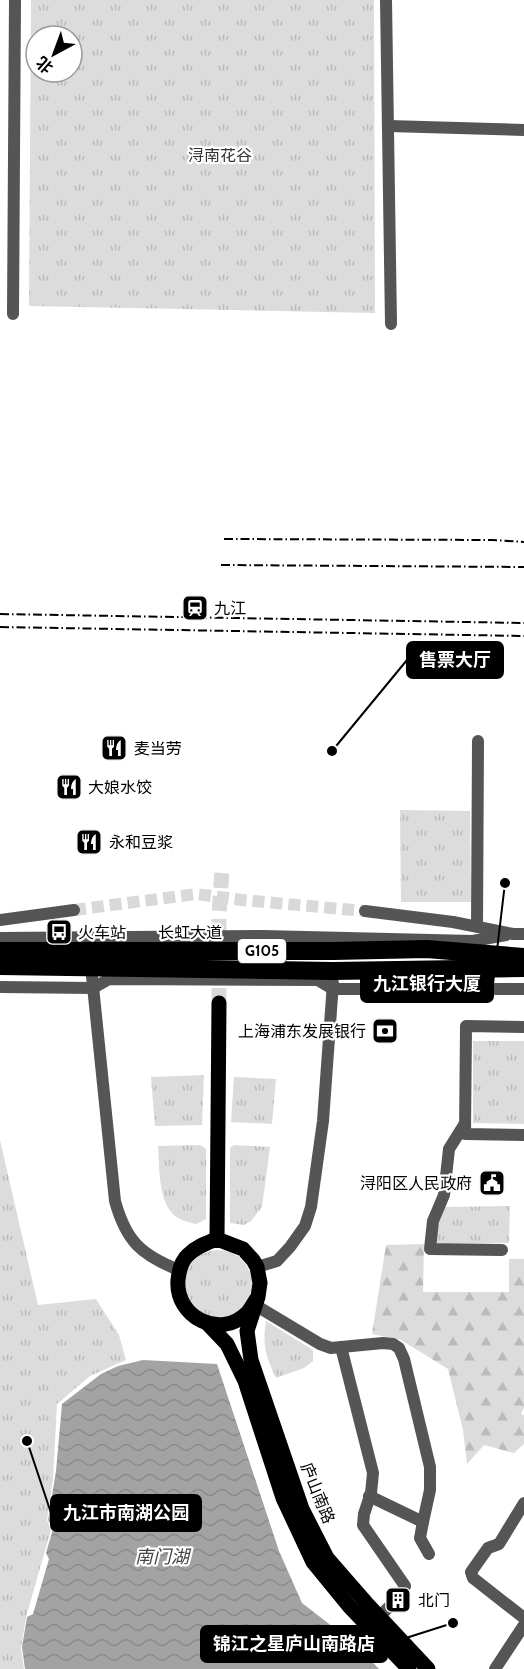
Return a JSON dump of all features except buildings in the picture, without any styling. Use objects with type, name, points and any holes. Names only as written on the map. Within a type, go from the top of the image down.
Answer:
[{"type":"highway","name":"长虹大道","points":[[0,951],[427,949],[524,957]]},
{"type":"highway","name":"G105","points":[[0,966],[91,967],[333,980],[524,969]]},
{"type":"main road","points":[[217,1239],[219,1003]]},
{"type":"main road","points":[[217,1239],[243,1249],[257,1267],[260,1283],[256,1301],[247,1314],[233,1322],[207,1323],[198,1319],[183,1306],[177,1290],[178,1270],[186,1256],[200,1245],[217,1239]]},
{"type":"main road","name":"庐山南路","points":[[256,1301],[247,1331],[251,1360],[302,1509],[327,1558],[428,1669]]},
{"type":"main road","name":"庐山南路","points":[[207,1323],[227,1344],[245,1381],[284,1498],[313,1562],[349,1606],[409,1669]]},
{"type":"street","points":[[13,314],[15,0]]},
{"type":"street","points":[[386,0],[391,324]]},
{"type":"street","points":[[389,126],[524,130]]},
{"type":"street","points":[[477,926],[478,741]]},
{"type":"street","points":[[0,920],[74,910]]},
{"type":"street","points":[[365,911],[453,922],[519,934]]},
{"type":"street","points":[[427,949],[519,934]]},
{"type":"street","points":[[0,938],[263,936],[473,941]]},
{"type":"street","points":[[91,967],[118,1211],[128,1233],[146,1254],[178,1270]]},
{"type":"street","points":[[0,987],[93,988],[109,979],[121,979],[333,980],[524,989]]},
{"type":"street","points":[[257,1267],[277,1261],[290,1247],[305,1226],[311,1207],[323,1121],[333,980]]},
{"type":"street","points":[[524,1027],[466,1026],[465,1124],[465,1134],[524,1135]]},
{"type":"street","points":[[465,1124],[449,1149],[444,1195],[433,1221],[430,1249],[502,1250]]},
{"type":"street","points":[[256,1301],[320,1344],[331,1348],[383,1342],[399,1348],[404,1359],[430,1467],[430,1490],[420,1538],[429,1554]]},
{"type":"street","points":[[341,1347],[373,1473],[363,1525],[405,1586],[397,1600],[379,1617]]},
{"type":"street","points":[[369,1496],[423,1522]]},
{"type":"street","points":[[524,1503],[499,1544],[488,1548],[471,1572],[472,1578],[524,1618]]},
{"type":"street","points":[[495,1669],[524,1626]]},
{"type":"green space","name":"浔南花谷","points":[[31,0],[374,0],[375,313],[29,306],[30,84],[84,84],[84,24],[31,24]]},
{"type":"green space","points":[[400,810],[470,811],[471,902],[401,902]]},
{"type":"green space","points":[[473,1041],[524,1041],[524,1124],[473,1123]]},
{"type":"green space","points":[[204,1075],[202,1125],[155,1126],[151,1077]]},
{"type":"green space","points":[[234,1077],[276,1079],[272,1124],[231,1122]]},
{"type":"green space","points":[[0,1140],[38,1305],[96,1299],[119,1335],[126,1360],[90,1376],[57,1404],[53,1479],[47,1520],[51,1530],[26,1617],[21,1648],[24,1669],[0,1669]]},
{"type":"green space","points":[[200,1145],[206,1149],[206,1219],[196,1224],[182,1220],[168,1207],[161,1188],[158,1146]]},
{"type":"green space","points":[[234,1145],[270,1147],[262,1207],[251,1221],[244,1225],[230,1223],[230,1148]]},
{"type":"green space","points":[[510,1206],[509,1243],[434,1243],[443,1207]]},
{"type":"green space","points":[[424,1244],[423,1292],[509,1292],[509,1259],[524,1259],[524,1407],[521,1414],[524,1415],[524,1444],[514,1453],[484,1445],[467,1464],[463,1430],[448,1369],[401,1340],[372,1334],[386,1245]]},
{"type":"green space","points":[[218,1250],[231,1253],[242,1260],[249,1271],[252,1284],[249,1297],[242,1308],[231,1315],[218,1318],[205,1315],[194,1308],[187,1297],[184,1284],[187,1271],[194,1260],[205,1253]]},
{"type":"green space","points":[[266,1321],[313,1350],[313,1361],[304,1368],[276,1378],[266,1351],[264,1337]]},
{"type":"water","name":"南门湖","points":[[143,1360],[217,1364],[279,1551],[302,1603],[355,1644],[379,1669],[25,1669],[22,1647],[27,1617],[33,1614],[49,1559],[46,1553],[53,1529],[48,1520],[56,1471],[62,1404],[101,1374],[118,1366]]},
{"type":"tunnel","points":[[219,1003],[219,916],[222,869]]},
{"type":"tunnel","points":[[74,910],[196,894],[365,911]]},
{"type":"railway","points":[[224,539],[524,542]]},
{"type":"railway","points":[[221,565],[524,567]]},
{"type":"railway","points":[[0,614],[524,623]]},
{"type":"railway","points":[[0,627],[524,636]]},
{"type":"place","name":"九江","points":[[195,608]]},
{"type":"place","name":"麦当劳","points":[[114,748]]},
{"type":"place","name":"售票大厅","points":[[332,751]]},
{"type":"place","name":"大娘水饺","points":[[69,787]]},
{"type":"place","name":"永和豆浆","points":[[89,842]]},
{"type":"place","name":"九江银行大厦","points":[[505,883]]},
{"type":"place","name":"火车站","points":[[59,932]]},
{"type":"place","name":"上海浦东发展银行","points":[[385,1031]]},
{"type":"place","name":"浔阳区人民政府","points":[[492,1183]]},
{"type":"place","name":"九江市南湖公园","points":[[27,1441]]},
{"type":"place","name":"北门","points":[[398,1600]]},
{"type":"place","name":"锦江之星庐山南路店","points":[[453,1623]]}]
